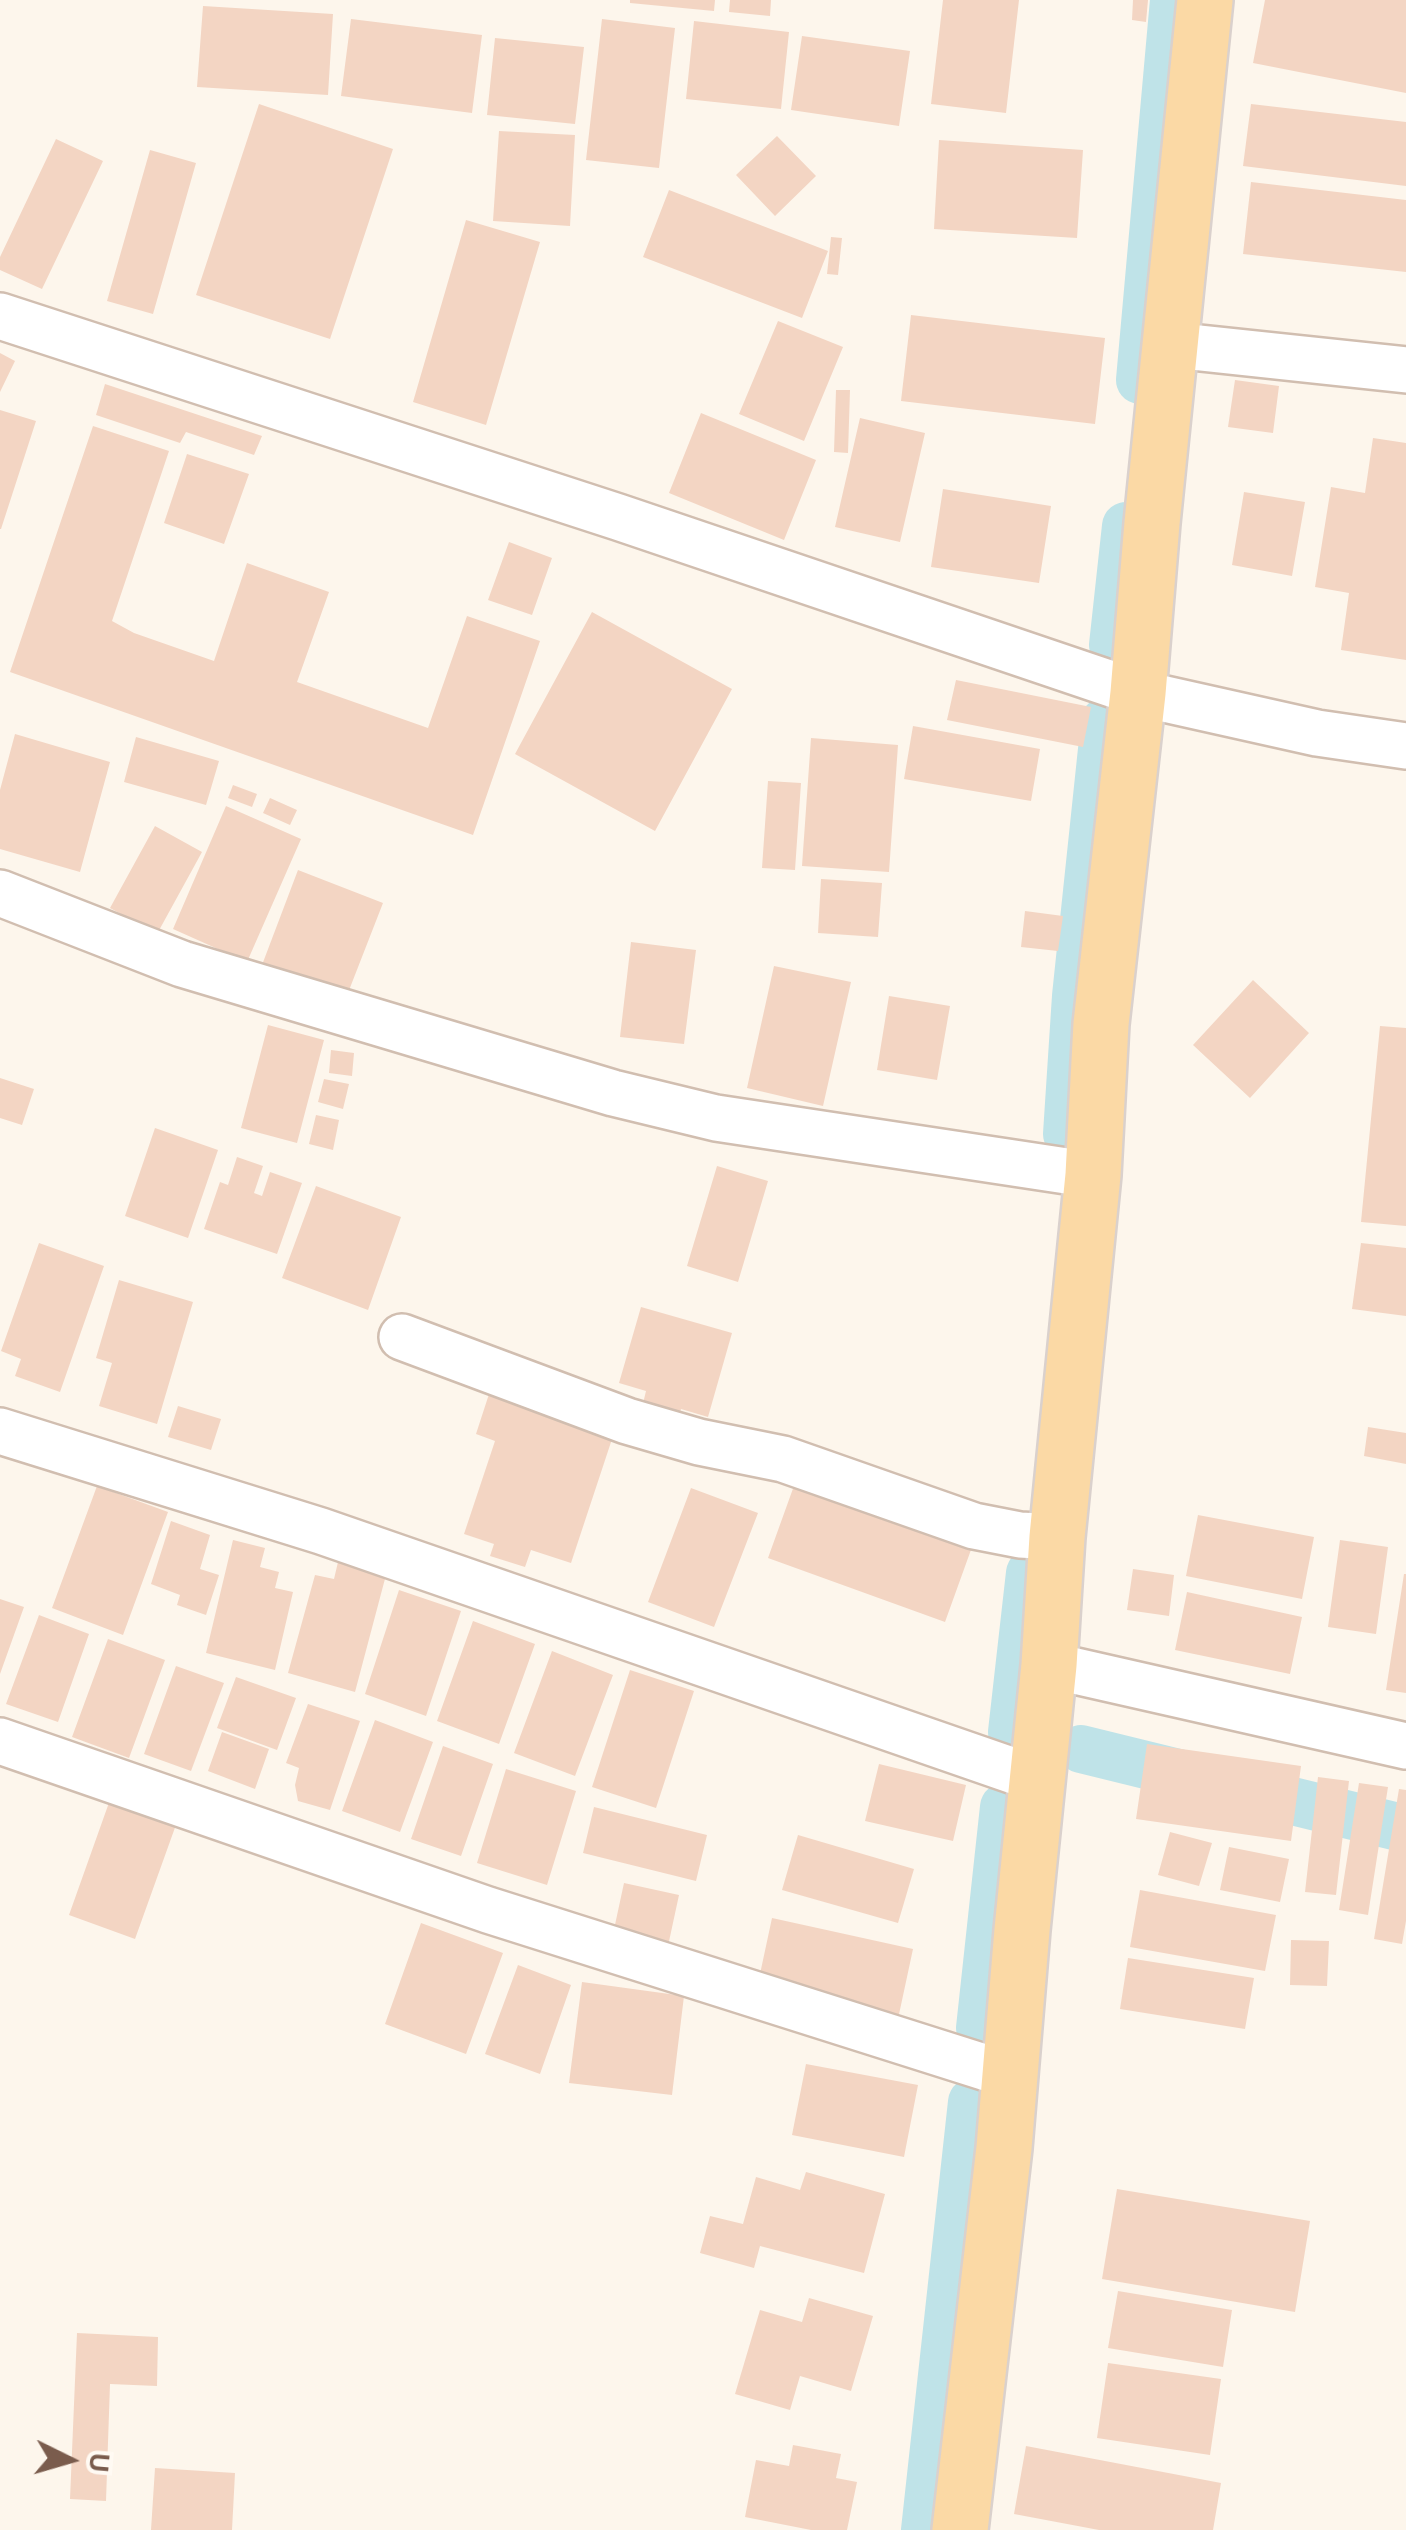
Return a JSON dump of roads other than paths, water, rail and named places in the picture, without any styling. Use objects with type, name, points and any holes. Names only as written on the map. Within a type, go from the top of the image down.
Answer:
[{"type":"main road","points":[[960,2530],[1004,2148],[1049,1664],[1057,1537],[1076,1375],[1093,1175],[1100,1024],[1138,693],[1205,0]]},
{"type":"street","points":[[0,316],[618,517],[1138,693],[1317,733],[1406,746]]},
{"type":"street","points":[[1172,345],[1406,370]]},
{"type":"street","points":[[0,892],[182,964],[613,1093],[716,1118],[1093,1175]]},
{"type":"street","points":[[402,1337],[627,1421],[699,1442],[784,1459],[974,1526],[1020,1536],[1057,1537]]},
{"type":"street","points":[[0,1431],[321,1531],[1037,1780]]},
{"type":"street","points":[[1049,1664],[1406,1746]]},
{"type":"street","points":[[0,1741],[488,1910],[1009,2075]]},
{"type":"waterway","points":[[1140,380],[1174,0]]},
{"type":"waterway","points":[[1113,645],[1126,526]]},
{"type":"waterway","points":[[1067,1134],[1076,996],[1105,721]]},
{"type":"waterway","points":[[1016,1733],[1012,1732],[1030,1573]]},
{"type":"waterway","points":[[1081,1749],[1406,1829]]},
{"type":"waterway","points":[[980,2028],[1004,1807]]},
{"type":"waterway","points":[[925,2530],[972,2102]]}]
